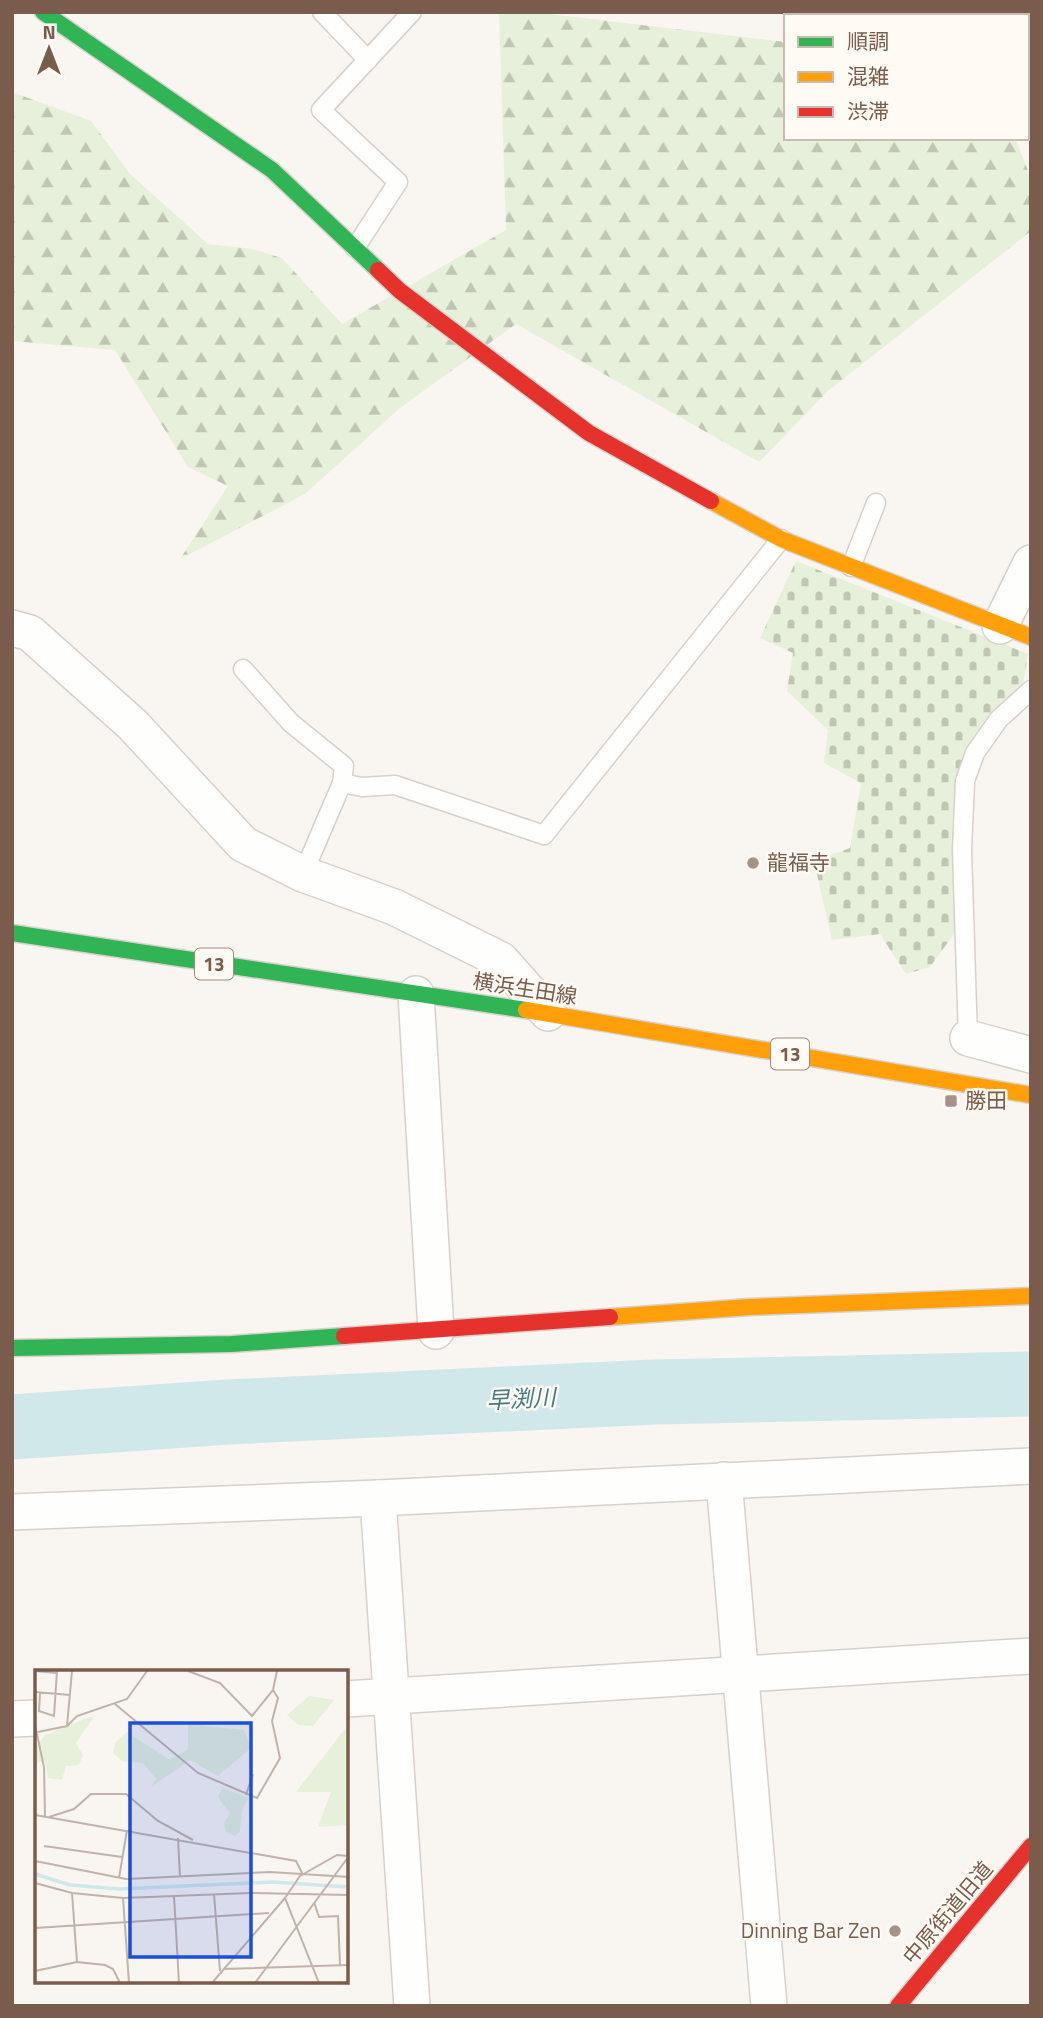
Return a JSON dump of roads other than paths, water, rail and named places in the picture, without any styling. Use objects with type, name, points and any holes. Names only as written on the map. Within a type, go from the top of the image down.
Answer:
[{"type":"street","points":[[43,12],[272,170],[400,291],[589,433],[781,539],[1015,632],[1031,563]]},
{"type":"street","points":[[12,628],[30,633],[133,724],[243,844],[303,874],[394,907],[501,960],[548,1013]]},
{"type":"street","name":"横浜生田線","points":[[12,933],[548,1013],[1031,1096]]},
{"type":"street","points":[[416,994],[436,1331]]},
{"type":"street","points":[[968,1038],[1031,1055]]},
{"type":"street","points":[[12,1348],[232,1344],[750,1307],[1031,1296]]},
{"type":"street","points":[[12,1512],[378,1498],[1031,1466]]},
{"type":"street","points":[[724,1480],[743,1674],[769,2006]]},
{"type":"street","points":[[378,1498],[412,2006]]},
{"type":"street","points":[[348,1699],[1031,1656]]},
{"type":"street","points":[[12,1719],[35,1718]]},
{"type":"street","name":"中原街道旧道","points":[[898,2006],[1031,1846]]},
{"type":"lane","points":[[321,12],[368,61]]},
{"type":"lane","points":[[355,248],[398,181],[321,110],[412,12]]},
{"type":"lane","points":[[851,567],[876,503]]},
{"type":"lane","points":[[342,783],[362,787],[395,785],[544,835],[781,539]]},
{"type":"lane","points":[[243,669],[291,723],[344,766],[342,783],[303,874]]},
{"type":"lane","points":[[968,1038],[962,850],[965,781],[975,753],[999,719],[1031,690]]},
{"type":"waterway","name":"早渕川","points":[[12,1427],[228,1412],[655,1392],[1031,1384]]},
{"type":"place","name":"龍福寺","points":[[753,863]]},
{"type":"place","name":"勝田","points":[[951,1101]]},
{"type":"place","name":"Dinning Bar Zen","points":[[895,1931]]}]
